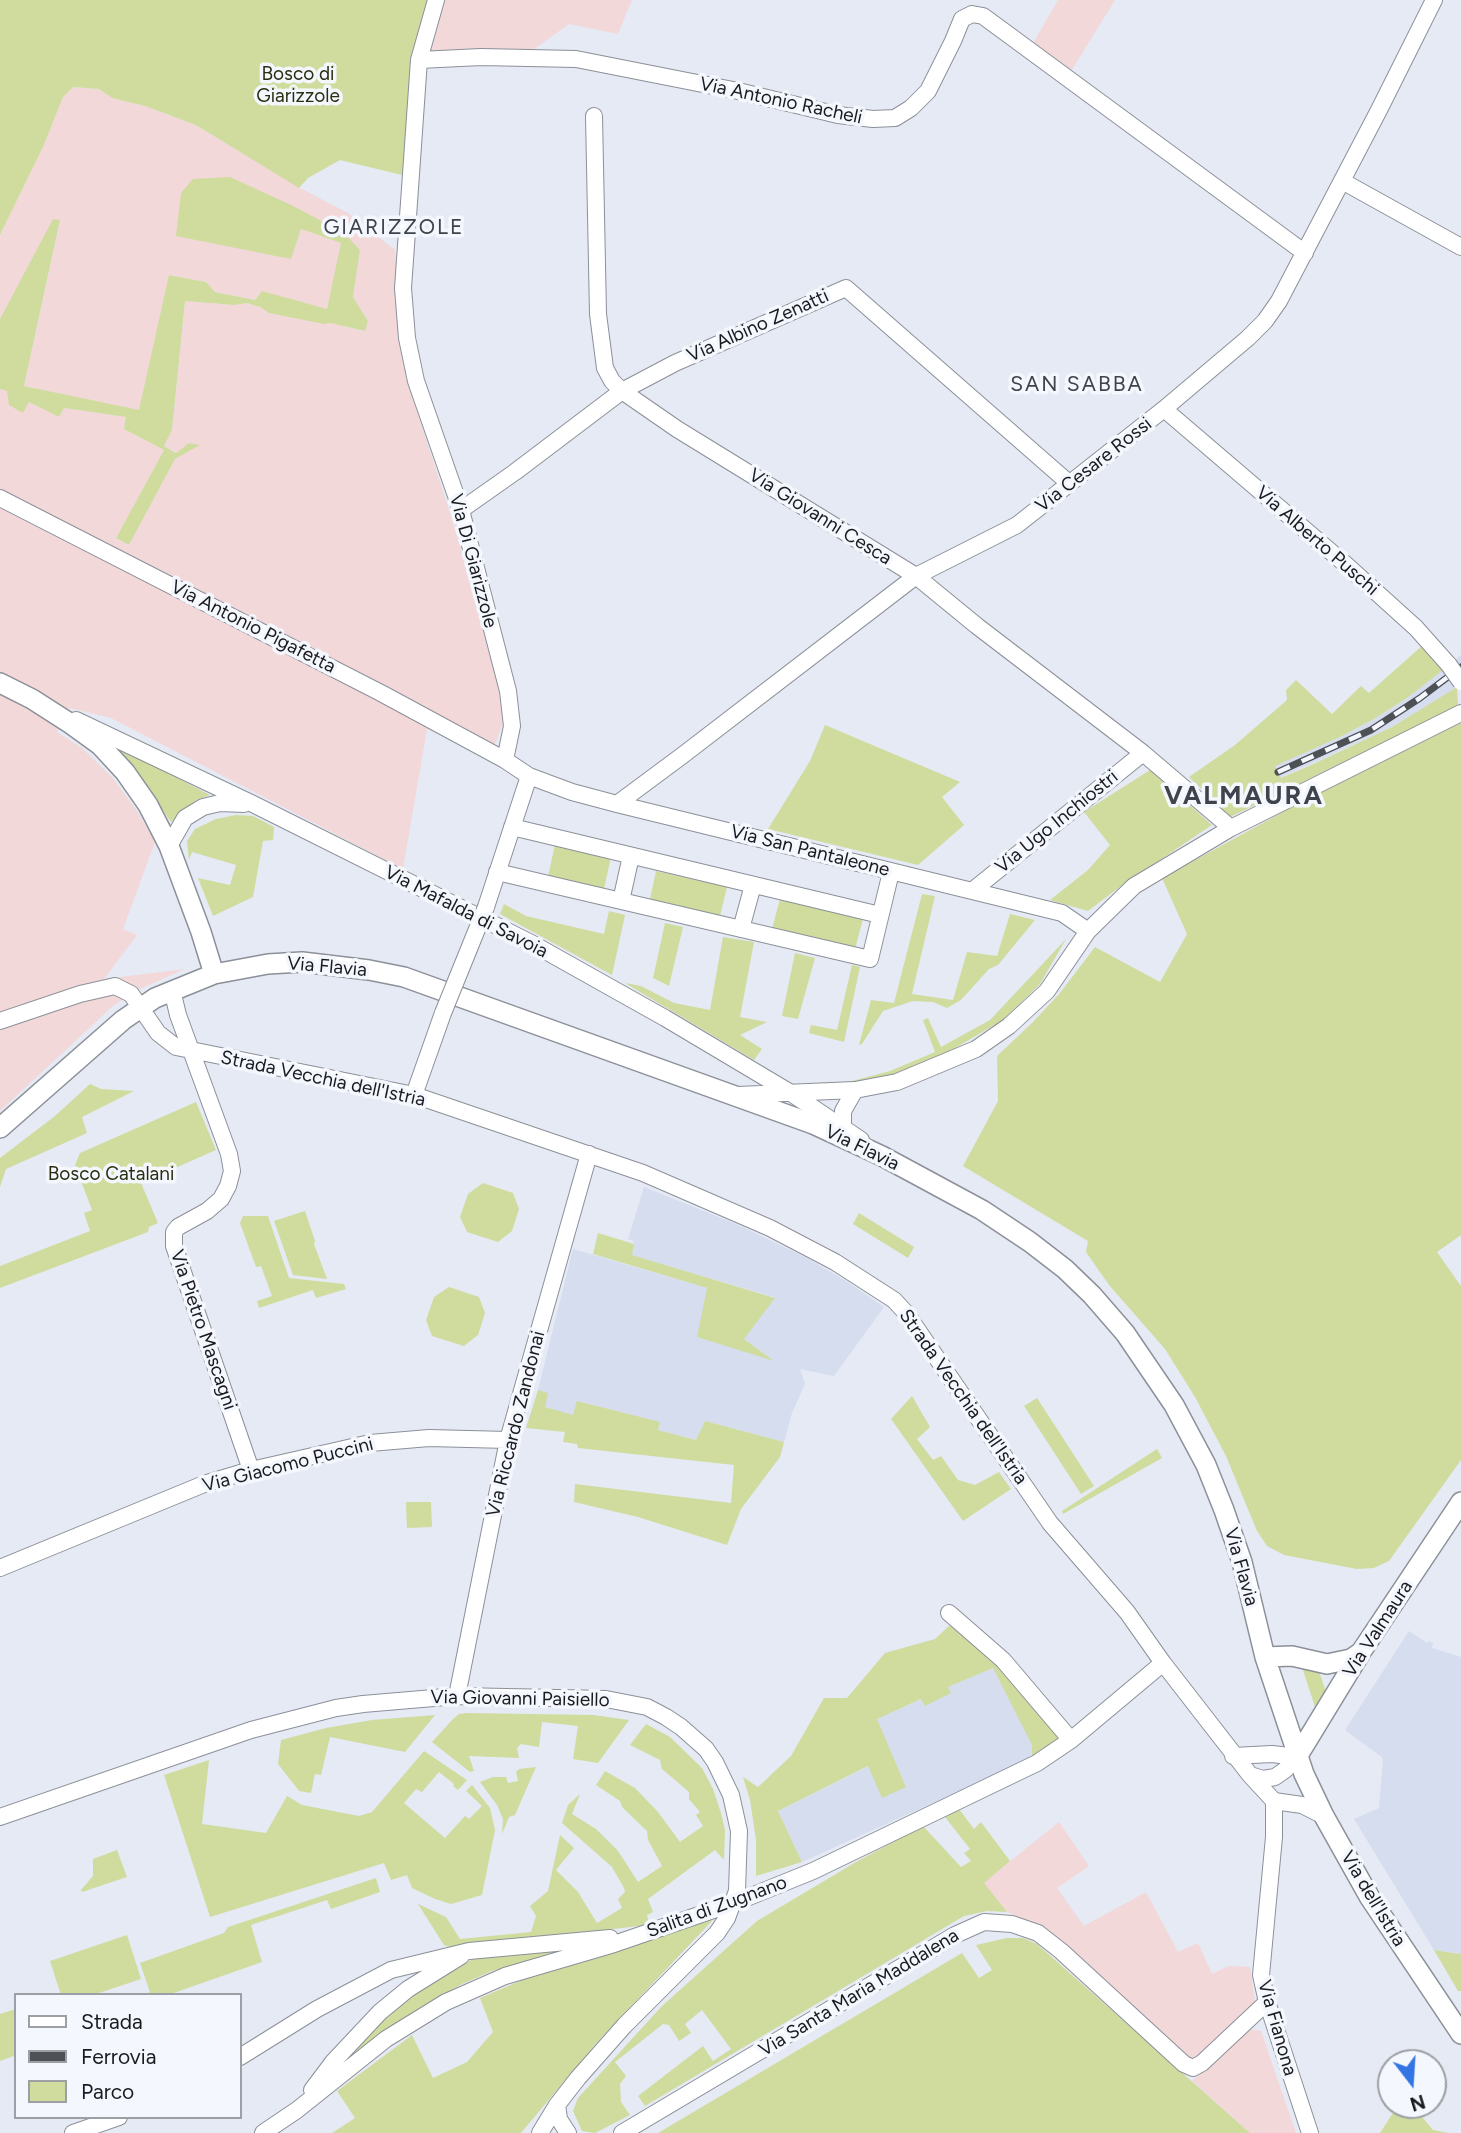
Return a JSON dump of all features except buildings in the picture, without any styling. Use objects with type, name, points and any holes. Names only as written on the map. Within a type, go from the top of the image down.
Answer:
[{"type":"main road","points":[[0,683],[32,699],[100,745],[125,772],[148,805],[169,846],[214,974]]},
{"type":"main road","name":"Via Flavia","points":[[141,1007],[172,990],[214,974],[268,964],[302,962],[369,970],[404,978],[813,1124],[882,1156],[982,1210],[1065,1269],[1092,1295],[1125,1333],[1174,1405],[1206,1465],[1242,1562],[1265,1657],[1297,1757]]},
{"type":"main road","points":[[0,1128],[105,1035],[141,1007]]},
{"type":"main road","name":"Via Valmaura","points":[[1297,1757],[1361,1652],[1461,1502]]},
{"type":"main road","points":[[1265,1657],[1292,1657],[1327,1664],[1351,1659],[1361,1652]]},
{"type":"main road","name":"Via dell'Istria","points":[[1297,1757],[1324,1816],[1384,1921],[1461,2034]]},
{"type":"street","name":"Via Di Giarizzole","points":[[436,0],[419,60],[404,288],[407,338],[416,381],[461,510],[508,691],[512,726],[505,760]]},
{"type":"street","name":"Via Cesare Rossi","points":[[617,804],[916,576],[1017,525],[1164,409],[1248,338],[1265,321],[1279,301],[1434,0]]},
{"type":"street","name":"Via Antonio Racheli","points":[[419,60],[481,57],[576,59],[738,91],[838,116],[873,120],[895,118],[911,108],[928,91],[962,19],[972,14],[983,16],[1305,253]]},
{"type":"street","name":"Via Giovanni Cesca","points":[[594,116],[595,239],[600,343],[605,368],[622,391],[677,429],[916,576],[1143,753],[1231,828]]},
{"type":"street","points":[[1342,181],[1461,247]]},
{"type":"street","name":"Via Albino Zenatti","points":[[461,510],[622,391],[676,363],[846,288],[1070,484]]},
{"type":"street","name":"Via Alberto Puschi","points":[[1164,409],[1416,628],[1461,682]]},
{"type":"street","name":"Via Antonio Pigafetta","points":[[0,498],[381,693],[505,760]]},
{"type":"street","name":"Via Mafalda di Savoia","points":[[32,699],[253,804],[533,944],[791,1093],[882,1156]]},
{"type":"street","points":[[730,1096],[855,1090],[897,1082],[976,1049],[1009,1026],[1047,991],[1088,931],[1134,886],[1231,828],[1461,713]]},
{"type":"street","name":"Via Ugo Inchiostri","points":[[972,891],[1143,753]]},
{"type":"street","points":[[414,1095],[443,1013],[486,907],[529,776],[505,760]]},
{"type":"street","name":"Via San Pantaleone","points":[[529,776],[572,792],[617,804],[1062,913],[1088,931]]},
{"type":"street","points":[[169,846],[185,818],[203,807],[220,803],[253,804]]},
{"type":"street","points":[[512,827],[880,915]]},
{"type":"street","points":[[621,901],[631,856]]},
{"type":"street","points":[[497,872],[870,959],[891,872]]},
{"type":"street","points":[[741,929],[753,885]]},
{"type":"street","name":"Strada Vecchia dell'Istria","points":[[0,1021],[114,986],[131,994],[166,1041],[192,1052],[414,1095],[589,1154],[704,1197],[826,1257],[894,1300],[911,1320],[1051,1523],[1127,1612],[1233,1756],[1274,1801]]},
{"type":"street","name":"Via Pietro Mascagni","points":[[172,990],[178,1015],[229,1154],[232,1171],[228,1186],[220,1199],[207,1211],[174,1232],[174,1246],[251,1470]]},
{"type":"street","points":[[842,1126],[843,1111],[855,1090]]},
{"type":"street","name":"Via Riccardo Zandonai","points":[[457,1696],[508,1440],[589,1154]]},
{"type":"street","name":"Via Giacomo Puccini","points":[[0,1567],[204,1485],[251,1470],[370,1443],[429,1438],[508,1440]]},
{"type":"street","points":[[949,1613],[1003,1660],[1071,1740]]},
{"type":"street","name":"Salita di Zugnano","points":[[263,2133],[297,2110],[386,2039],[446,2002],[505,1976],[734,1903],[813,1871],[920,1818],[1018,1774],[1071,1740],[1163,1663]]},
{"type":"street","name":"Via Giovanni Paisiello","points":[[0,1817],[201,1746],[336,1708],[391,1700],[457,1696],[606,1699],[647,1707],[694,1737],[715,1762],[731,1794],[739,1830],[739,1873],[734,1903],[717,1933],[624,2026],[557,2105],[540,2133]]},
{"type":"street","points":[[1233,1756],[1272,1754],[1297,1757]]},
{"type":"street","points":[[1250,1775],[1263,1779],[1275,1777],[1297,1757]]},
{"type":"street","points":[[1274,1801],[1302,1805],[1324,1816]]},
{"type":"street","name":"Via Fianona","points":[[1274,1801],[1274,1837],[1261,1965],[1267,2002],[1310,2133]]},
{"type":"street","name":"Via Santa Maria Maddalena","points":[[629,2133],[955,1934],[984,1922],[1012,1924],[1038,1933],[1184,2064],[1193,2068],[1202,2063],[1267,2002]]},
{"type":"street","points":[[242,2056],[317,2009],[391,1970],[469,1951],[633,1937]]},
{"type":"street","points":[[297,2110],[334,2062],[380,2012],[408,1989],[469,1951]]},
{"type":"street","points":[[557,2105],[559,2119],[568,2133]]},
{"type":"street","points":[[73,2133],[113,2119]]},
{"type":"street","name":"Via Santa Maria Maddalena","points":[[622,2133],[643,2123]]},
{"type":"shaded area","points":[[431,0],[632,0],[618,34],[569,24],[530,52],[414,51]]},
{"type":"shaded area","points":[[1058,0],[1115,0],[1070,73],[1032,45]]},
{"type":"shaded area","points":[[73,87],[99,89],[112,98],[145,106],[196,125],[300,188],[348,213],[395,250],[402,344],[412,396],[464,556],[496,677],[504,720],[490,758],[427,729],[403,869],[111,718],[69,708],[57,732],[82,748],[112,777],[155,842],[123,929],[137,935],[104,979],[185,969],[140,989],[114,1005],[0,1111],[0,389],[7,391],[23,413],[29,402],[59,417],[64,408],[127,417],[124,429],[164,450],[116,538],[129,545],[175,459],[199,445],[189,443],[177,453],[164,446],[172,430],[185,301],[234,305],[247,303],[269,313],[364,331],[368,321],[353,297],[360,250],[291,205],[291,258],[301,229],[342,243],[327,309],[262,292],[255,300],[215,292],[206,282],[170,275],[139,411],[24,386],[60,221],[54,219],[0,319],[0,235],[43,147],[63,96]]},
{"type":"shaded area","points":[[1461,655],[1461,685],[1392,727],[1280,778],[1275,765],[1374,719],[1407,698]]},
{"type":"shaded area","points":[[644,1187],[736,1224],[805,1257],[884,1307],[834,1376],[800,1369],[805,1384],[792,1413],[784,1442],[705,1421],[697,1440],[658,1430],[660,1423],[578,1401],[573,1416],[545,1407],[538,1390],[573,1249],[707,1288],[698,1337],[772,1360],[744,1339],[774,1297],[631,1255],[634,1241],[628,1239]]},
{"type":"shaded area","points":[[1409,1631],[1427,1643],[1433,1643],[1432,1648],[1461,1657],[1461,1954],[1434,1950],[1354,1819],[1379,1808],[1383,1758],[1345,1730]]},
{"type":"shaded area","points":[[994,1667],[1032,1745],[1032,1758],[802,1862],[778,1811],[869,1766],[906,1787],[876,1719],[922,1699],[925,1705],[950,1693],[948,1687]]},
{"type":"shaded area","points":[[1059,1822],[1089,1866],[1057,1888],[1084,1926],[1146,1892],[1178,1952],[1198,1943],[1212,1974],[1229,1966],[1250,1967],[1255,2002],[1197,2058],[1190,2058],[1046,1929],[1007,1912],[983,1883]]},
{"type":"shaded area","points":[[1248,2029],[1261,2031],[1296,2133],[1250,2133],[1192,2081]]},
{"type":"green space","name":"Bosco di Giarizzole","points":[[0,0],[431,0],[406,176],[340,160],[308,178],[299,188],[196,125],[145,106],[112,98],[99,89],[73,87],[63,97],[43,147],[0,235]]},
{"type":"green space","points":[[230,177],[343,232],[360,250],[353,297],[368,321],[365,331],[269,313],[247,303],[234,305],[185,301],[172,430],[164,446],[176,453],[189,443],[200,445],[175,459],[129,545],[116,538],[164,450],[124,429],[126,417],[64,408],[59,417],[29,402],[23,413],[9,405],[7,391],[0,389],[0,319],[53,219],[60,220],[24,386],[139,410],[169,275],[206,282],[215,292],[255,300],[262,291],[327,309],[341,243],[301,229],[291,259],[176,236],[181,193],[193,179]]},
{"type":"green space","points":[[1423,645],[1443,670],[1374,719],[1275,766],[1281,778],[1311,765],[1392,727],[1457,687],[1458,705],[1452,710],[1230,817],[1189,777],[1235,745],[1287,700],[1286,690],[1296,680],[1332,714],[1361,686],[1369,693]]},
{"type":"green space","points":[[1461,723],[1461,1235],[1437,1252],[1461,1286],[1461,1460],[1389,1561],[1374,1568],[1357,1569],[1284,1555],[1267,1546],[1257,1531],[1226,1456],[1195,1397],[1165,1349],[1109,1285],[1086,1252],[1088,1241],[963,1166],[998,1101],[997,1056],[1060,993],[1095,947],[1160,982],[1187,934],[1162,878],[1294,806]]},
{"type":"green space","points":[[825,725],[960,782],[942,797],[964,825],[918,865],[768,829],[810,761]]},
{"type":"green space","points":[[119,748],[210,795],[196,800],[171,822]]},
{"type":"green space","points":[[1150,770],[1212,825],[1088,911],[1050,900],[1088,870],[1110,845],[1084,812]]},
{"type":"green space","points":[[236,815],[253,816],[274,827],[273,840],[263,841],[253,897],[213,916],[198,878],[230,885],[236,865],[192,852],[189,860],[187,841],[195,829],[216,819]]},
{"type":"green space","points":[[555,844],[611,857],[604,889],[548,877]]},
{"type":"green space","points":[[656,871],[727,887],[720,916],[650,899]]},
{"type":"green space","points":[[922,894],[935,896],[912,994],[953,1000],[967,952],[997,956],[1010,914],[1035,920],[998,965],[989,969],[961,1000],[947,1008],[933,1002],[913,1001],[883,1011],[859,1045],[871,1000],[894,1003]]},
{"type":"green space","points":[[780,899],[863,919],[855,949],[772,929]]},
{"type":"green space","points":[[504,904],[526,916],[604,934],[609,911],[625,915],[612,975],[500,914]]},
{"type":"green space","points":[[665,923],[683,927],[669,986],[653,978]]},
{"type":"green space","points":[[723,937],[754,942],[740,1017],[767,1022],[740,1035],[762,1049],[754,1060],[625,983],[641,986],[674,1003],[710,1010]]},
{"type":"green space","points":[[1066,939],[1040,984],[1003,1020],[950,1051],[895,1076],[833,1086],[890,1071],[935,1052],[923,1020],[928,1018],[941,1047],[990,1020]]},
{"type":"green space","points":[[795,953],[815,958],[798,1019],[782,1016]]},
{"type":"green space","points":[[852,965],[860,967],[844,1042],[809,1033],[811,1025],[837,1030]]},
{"type":"green space","points":[[90,1084],[101,1089],[134,1091],[82,1117],[87,1133],[6,1169],[0,1187],[0,1158],[55,1116]]},
{"type":"green space","name":"Bosco Catalani","points":[[196,1102],[216,1150],[141,1183],[158,1223],[149,1227],[148,1232],[0,1288],[0,1266],[90,1231],[84,1213],[92,1210],[75,1165],[80,1153]]},
{"type":"green space","points":[[483,1183],[513,1193],[519,1209],[512,1231],[498,1242],[467,1232],[460,1217],[468,1194]]},
{"type":"green space","points":[[305,1211],[327,1279],[293,1275],[274,1221]]},
{"type":"green space","points":[[859,1213],[914,1247],[908,1258],[853,1224]]},
{"type":"green space","points":[[243,1216],[268,1216],[289,1278],[344,1284],[346,1289],[316,1298],[313,1290],[259,1308],[257,1301],[272,1296],[261,1266],[256,1267],[240,1223]]},
{"type":"green space","points":[[598,1233],[634,1244],[632,1255],[775,1298],[744,1339],[774,1361],[697,1337],[707,1288],[593,1254]]},
{"type":"green space","points":[[449,1287],[479,1297],[485,1313],[478,1335],[464,1346],[432,1336],[426,1320],[434,1297]]},
{"type":"green space","points":[[538,1390],[548,1393],[545,1407],[573,1415],[577,1401],[660,1422],[658,1430],[696,1440],[705,1421],[784,1442],[780,1457],[741,1509],[727,1545],[638,1517],[574,1502],[575,1484],[731,1503],[734,1465],[578,1448],[577,1444],[563,1442],[565,1432],[526,1428]]},
{"type":"green space","points":[[912,1396],[930,1427],[917,1439],[933,1460],[941,1456],[958,1480],[975,1485],[999,1472],[1011,1489],[963,1521],[891,1419]]},
{"type":"green space","points":[[1037,1398],[1094,1486],[1081,1494],[1024,1406]]},
{"type":"green space","points":[[1157,1449],[1162,1458],[1063,1514],[1062,1511]]},
{"type":"green space","points":[[406,1502],[431,1502],[432,1527],[407,1528]]},
{"type":"green space","points":[[951,1624],[1000,1667],[1061,1737],[1032,1758],[1032,1745],[993,1668],[948,1687],[951,1693],[925,1706],[921,1699],[877,1719],[906,1787],[882,1798],[868,1766],[778,1811],[802,1862],[756,1876],[756,1840],[750,1800],[743,1777],[758,1787],[791,1756],[824,1698],[847,1698],[885,1653],[935,1639]]},
{"type":"green space","points":[[1302,1667],[1319,1672],[1327,1694],[1315,1707]]},
{"type":"green space","points":[[459,1714],[593,1715],[629,1720],[598,1763],[573,1759],[578,1726],[542,1722],[539,1747],[521,1744],[517,1748],[519,1758],[469,1756],[474,1771],[470,1772],[432,1742]]},
{"type":"green space","points":[[435,1715],[405,1752],[330,1737],[321,1775],[315,1774],[311,1793],[299,1791],[278,1764],[281,1740],[372,1720]]},
{"type":"green space","points":[[646,1724],[670,1737],[702,1768],[721,1813],[725,1830],[724,1860],[715,1850],[648,1899],[653,1912],[647,1915],[649,1923],[452,1948],[444,1945],[418,1904],[446,1917],[460,1939],[531,1932],[536,1916],[530,1906],[548,1891],[560,1835],[574,1848],[556,1870],[578,1892],[597,1923],[622,1908],[618,1899],[625,1892],[612,1867],[562,1823],[568,1805],[580,1794],[572,1814],[596,1829],[618,1851],[638,1882],[662,1866],[648,1840],[647,1831],[622,1807],[620,1801],[596,1785],[605,1771],[635,1788],[658,1812],[680,1842],[703,1826],[696,1815],[700,1812],[689,1799],[689,1792],[662,1769],[660,1760],[630,1745]]},
{"type":"green space","points":[[424,1751],[467,1780],[458,1790],[439,1772],[422,1792],[416,1789],[404,1803],[445,1838],[465,1816],[469,1819],[482,1806],[466,1791],[472,1785],[490,1808],[495,1830],[482,1895],[451,1904],[435,1899],[412,1888],[407,1875],[391,1880],[384,1863],[210,1917],[164,1775],[209,1760],[202,1824],[266,1833],[287,1796],[302,1805],[359,1816],[372,1812]]},
{"type":"green space","points":[[536,1767],[515,1815],[509,1817],[502,1834],[503,1819],[497,1805],[480,1782],[493,1777],[506,1777],[508,1783],[518,1781],[516,1772],[519,1769]]},
{"type":"green space","points":[[959,1809],[974,1829],[981,1822],[1010,1861],[984,1883],[1007,1912],[987,1911],[964,1916],[645,2106],[638,2096],[703,2046],[713,2061],[731,2049],[702,2010],[685,2024],[691,2033],[679,2041],[669,2025],[663,2024],[615,2062],[626,2076],[620,2084],[621,2102],[630,2115],[595,2133],[582,2131],[573,2111],[578,2098],[662,2006],[757,1921],[923,1826],[961,1867],[971,1861],[964,1853],[970,1849],[945,1817]]},
{"type":"green space","points":[[117,1850],[127,1877],[82,1892],[93,1876],[93,1859]]},
{"type":"green space","points":[[376,1878],[380,1892],[331,1909],[327,1900],[251,1925],[262,1962],[174,1993],[148,1993],[150,1992],[140,1963],[224,1933],[228,1927]]},
{"type":"green space","points":[[709,1919],[712,1921],[598,2041],[521,2133],[332,2133],[355,2118],[337,2091],[412,2035],[433,2078],[467,2062],[493,2032],[480,1998],[527,1978]]},
{"type":"green space","points":[[127,1935],[141,1979],[99,1993],[60,1993],[50,1961]]},
{"type":"green space","points":[[1007,1938],[1023,1938],[1037,1944],[1250,2133],[658,2133],[962,1953],[979,1978],[992,1970],[976,1945]]},
{"type":"green space","points":[[576,1948],[492,1971],[462,1984],[418,2009],[335,2070],[395,2007],[475,1958]]},
{"type":"green space","points":[[1434,1950],[1461,1952],[1461,1991],[1458,1991]]},
{"type":"green space","points":[[14,2010],[14,2056],[0,2061],[0,2014]]},
{"type":"green space","points":[[1389,2119],[1424,2119],[1433,2130],[1448,2133],[1380,2133]]},
{"type":"railway","points":[[1278,772],[1371,730],[1461,667]]},
{"type":"district","name":"GIARIZZOLE","points":[[394,228]]},
{"type":"district","name":"SAN SABBA","points":[[1077,385]]},
{"type":"district","name":"VALMAURA","points":[[1244,796]]}]
